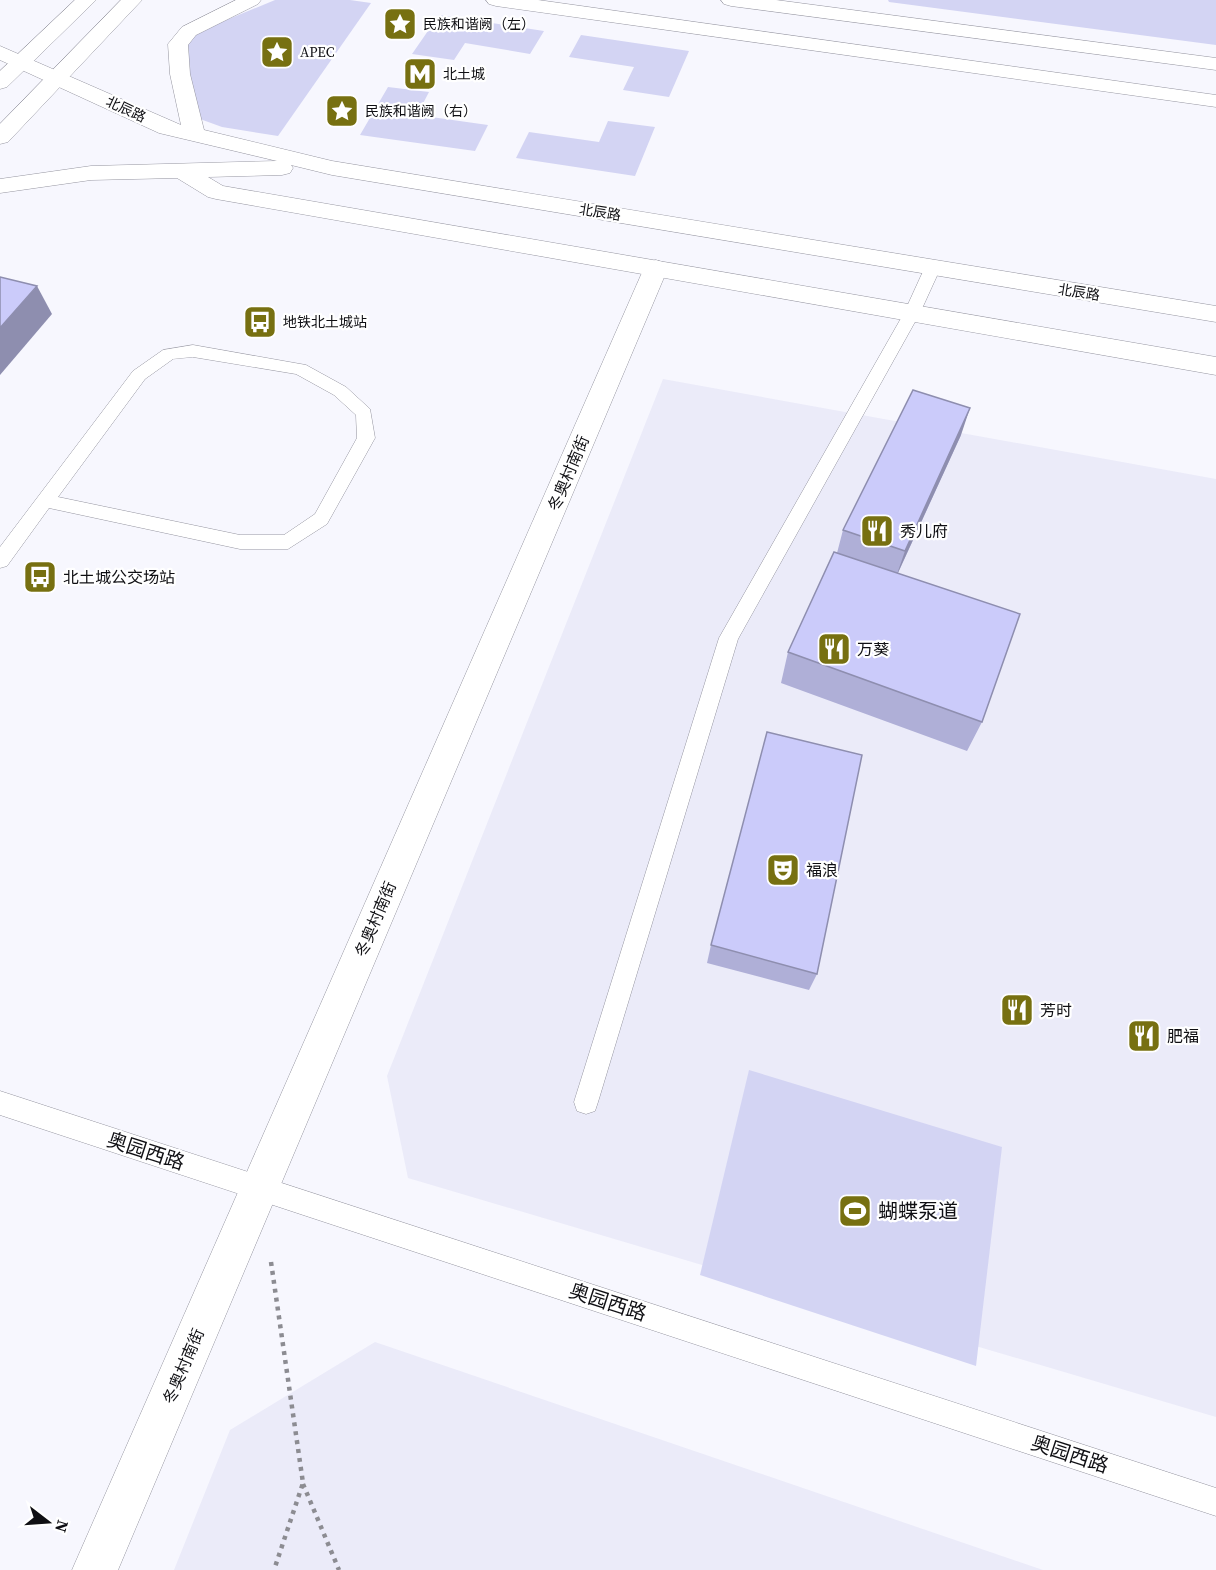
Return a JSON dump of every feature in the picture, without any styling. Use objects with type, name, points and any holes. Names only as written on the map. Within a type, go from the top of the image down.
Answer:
[{"type":"main road","points":[[0,83],[86,0]]},
{"type":"main road","points":[[0,137],[132,0]]},
{"type":"main road","points":[[194,134],[180,74],[178,44],[189,31],[251,0]]},
{"type":"main road","points":[[496,0],[1216,101]]},
{"type":"main road","points":[[731,0],[1216,64]]},
{"type":"main road","name":"北辰路","points":[[0,52],[167,128],[326,166],[1216,314]]},
{"type":"main road","points":[[0,65],[22,62]]},
{"type":"main road","points":[[0,186],[91,173],[326,166]]},
{"type":"main road","points":[[181,170],[216,192],[1216,366]]},
{"type":"main road","name":"冬奥村南街","points":[[95,1570],[656,268]]},
{"type":"lane","points":[[586,1102],[729,638],[912,313],[933,267]]},
{"type":"lane","points":[[0,561],[139,375],[169,354],[193,351],[300,369],[340,391],[364,413],[366,438],[321,519],[288,542],[240,542],[46,501]]},
{"type":"lane","name":"奥园西路","points":[[0,1103],[1216,1502]]},
{"type":"path","points":[[270,1258],[303,1483],[339,1570]]},
{"type":"path","points":[[274,1570],[303,1483]]},
{"type":"shaded area","points":[[275,0],[350,0],[371,3],[278,136],[222,127],[200,119],[183,44],[195,33]]},
{"type":"shaded area","points":[[888,0],[1216,0],[1216,45],[889,2]]},
{"type":"shaded area","points":[[439,15],[544,31],[530,54],[465,43],[454,60],[412,54]]},
{"type":"shaded area","points":[[581,35],[689,51],[669,97],[623,90],[634,67],[569,57]]},
{"type":"shaded area","points":[[388,87],[429,92],[417,115],[488,125],[475,151],[360,135]]},
{"type":"shaded area","points":[[608,121],[655,127],[635,176],[516,158],[529,132],[599,142]]},
{"type":"shaded area","points":[[663,379],[1216,479],[1216,1417],[408,1178],[387,1076]]},
{"type":"shaded area","name":"蝴蝶泵道","points":[[749,1070],[1002,1147],[976,1366],[700,1275]]},
{"type":"shaded area","points":[[375,1342],[1043,1570],[174,1570],[230,1430]]},
{"type":"building","points":[[0,277],[37,286],[0,328]]},
{"type":"building","points":[[913,390],[970,408],[905,551],[843,530]]},
{"type":"building","points":[[834,552],[1020,614],[982,722],[788,652]]},
{"type":"building","name":"福浪","points":[[767,732],[862,755],[817,974],[711,945]]},
{"type":"place","name":"民族和谐阙（左）","points":[[400,24]]},
{"type":"place","name":"APEC","points":[[277,52]]},
{"type":"place","name":"北土城","points":[[420,74]]},
{"type":"place","name":"民族和谐阙（右）","points":[[342,111]]},
{"type":"place","name":"地铁北土城站","points":[[260,322]]},
{"type":"place","name":"秀儿府","points":[[877,531]]},
{"type":"place","name":"北土城公交场站","points":[[40,577]]},
{"type":"place","name":"万葵","points":[[834,649]]},
{"type":"place","name":"福浪","points":[[783,870]]},
{"type":"place","name":"芳时","points":[[1017,1010]]},
{"type":"place","name":"肥福","points":[[1144,1036]]},
{"type":"place","name":"蝴蝶泵道","points":[[855,1211]]}]
